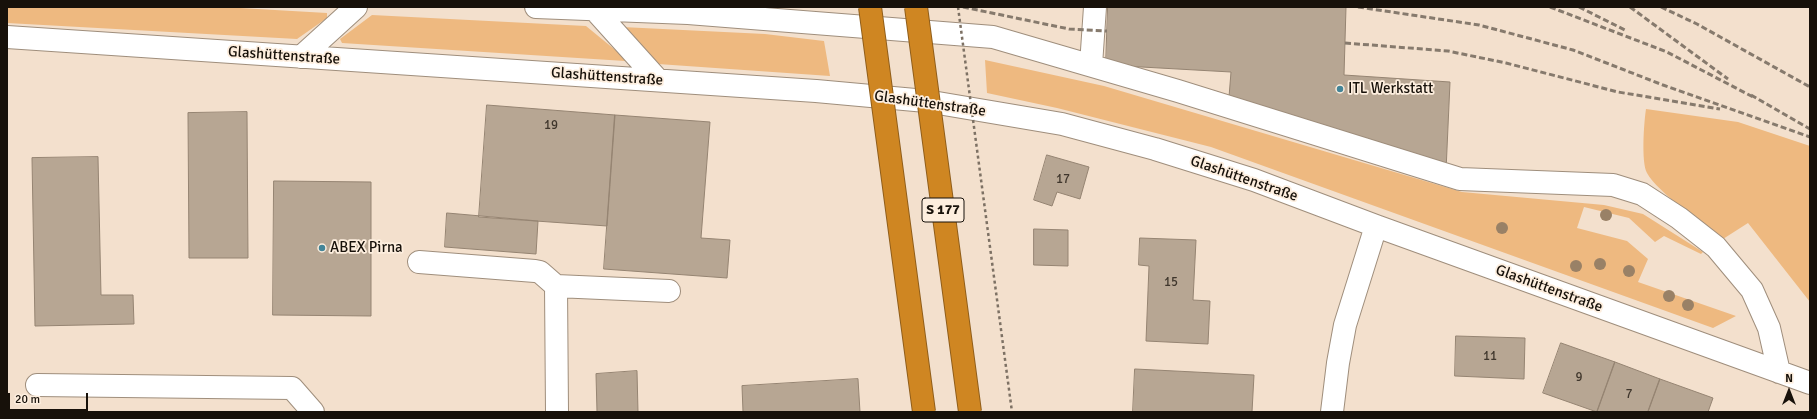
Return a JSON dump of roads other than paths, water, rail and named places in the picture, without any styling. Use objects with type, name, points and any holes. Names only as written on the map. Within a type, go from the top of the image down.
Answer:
[{"type":"highway","points":[[870,7],[924,412]]},
{"type":"highway","name":"S 177","points":[[916,7],[970,412]]},
{"type":"street","points":[[301,57],[356,7]]},
{"type":"street","points":[[536,7],[688,13],[993,37],[1091,65],[1460,179],[1613,185],[1642,194],[1679,218],[1716,247],[1752,290],[1770,328],[1779,372]]},
{"type":"street","points":[[1091,65],[1095,7]]},
{"type":"street","points":[[594,9],[658,80]]},
{"type":"street","name":"Glashüttenstraße","points":[[7,38],[816,91],[926,101],[1062,124],[1155,149],[1254,180],[1376,226],[1810,383]]},
{"type":"street","points":[[1332,412],[1338,363],[1345,325],[1376,226]]},
{"type":"street","points":[[419,262],[535,271],[540,272],[556,286],[669,291]]},
{"type":"street","points":[[556,286],[557,412]]},
{"type":"street","points":[[38,385],[292,388],[313,412]]},
{"type":"railway","points":[[963,7],[1069,29],[1107,31]]},
{"type":"railway","points":[[1358,7],[1479,25],[1573,50],[1663,85],[1810,137]]},
{"type":"railway","points":[[1550,7],[1667,52],[1755,98]]},
{"type":"railway","points":[[1579,7],[1625,30]]},
{"type":"railway","points":[[1630,7],[1728,79]]},
{"type":"railway","points":[[1661,7],[1697,24],[1810,87]]},
{"type":"railway","points":[[1345,43],[1448,51],[1506,63],[1618,92],[1720,109]]},
{"type":"railway","points":[[1751,95],[1810,129]]},
{"type":"place","name":"ITL Werkstatt","points":[[1340,89]]},
{"type":"place","name":"ABEX Pirna","points":[[322,248]]}]
